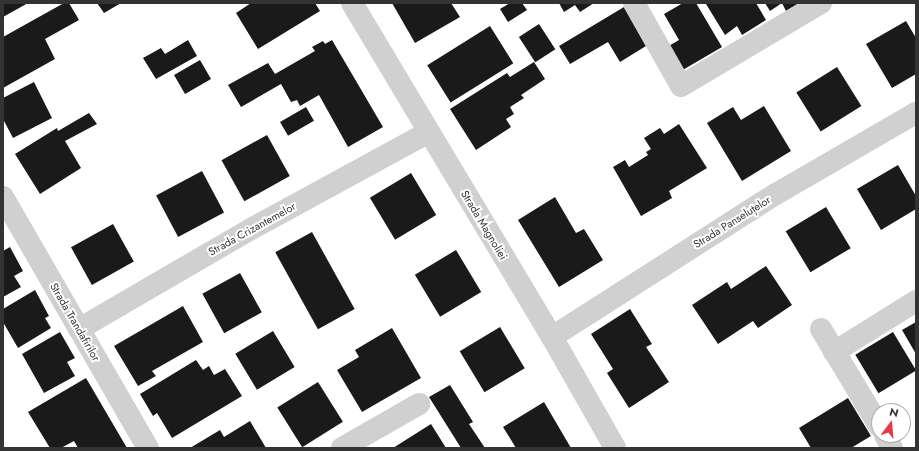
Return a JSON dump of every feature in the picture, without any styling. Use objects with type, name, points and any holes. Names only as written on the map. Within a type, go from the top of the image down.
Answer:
[{"type":"street","name":"Strada Magnoliei","points":[[352,3],[428,133],[552,336],[614,448]]},
{"type":"street","points":[[634,3],[681,86],[821,3]]},
{"type":"street","name":"Strada Panseluțelor","points":[[552,336],[776,194],[916,113]]},
{"type":"street","name":"Strada Crizantemelor","points":[[79,329],[251,229],[428,133]]},
{"type":"street","name":"Strada Trandafirilor","points":[[3,197],[148,448]]},
{"type":"street","points":[[834,352],[916,301]]},
{"type":"street","points":[[821,329],[871,413]]},
{"type":"street","points":[[342,448],[419,404]]},
{"type":"building","points":[[3,3],[28,3],[3,17]]},
{"type":"building","points":[[64,3],[69,3],[79,20],[45,39],[55,59],[3,88],[3,37]]},
{"type":"building","points":[[97,3],[121,3],[104,13]]},
{"type":"building","points":[[251,3],[315,3],[320,11],[258,49],[236,13]]},
{"type":"building","points":[[392,3],[451,3],[460,17],[415,43]]},
{"type":"building","points":[[510,3],[522,3],[527,10],[508,22],[500,9]]},
{"type":"building","points":[[559,3],[594,3],[580,12],[575,5],[564,12]]},
{"type":"building","points":[[683,3],[696,3],[722,47],[681,71],[667,47],[679,40],[664,14]]},
{"type":"building","points":[[756,3],[766,20],[742,35],[737,26],[725,35],[706,4]]},
{"type":"building","points":[[765,3],[782,3],[770,11]]},
{"type":"building","points":[[782,3],[799,3],[786,11]]},
{"type":"building","points":[[624,7],[646,46],[620,62],[608,42],[570,64],[559,46]]},
{"type":"building","points":[[906,21],[916,38],[916,74],[892,88],[866,44]]},
{"type":"building","points":[[539,24],[555,49],[535,62],[519,37]]},
{"type":"building","points":[[490,26],[513,63],[451,103],[427,65]]},
{"type":"building","points":[[188,40],[197,56],[156,79],[143,58],[161,48],[165,54]]},
{"type":"building","points":[[332,40],[383,127],[348,147],[319,95],[300,106],[297,100],[291,102],[281,84],[241,107],[228,85],[268,63],[275,74],[315,51],[312,47],[323,41],[325,44]]},
{"type":"building","points":[[200,60],[211,79],[185,94],[174,75]]},
{"type":"building","points":[[534,62],[545,79],[521,95],[524,98],[510,107],[514,114],[506,119],[511,127],[476,150],[450,109],[507,73],[510,77]]},
{"type":"building","points":[[837,67],[861,106],[821,131],[796,92]]},
{"type":"building","points":[[34,82],[52,118],[13,138],[3,119],[3,98]]},
{"type":"building","points":[[764,106],[791,151],[742,181],[707,123],[733,107],[741,120]]},
{"type":"building","points":[[306,107],[314,121],[288,136],[280,122]]},
{"type":"building","points":[[89,113],[97,124],[65,141],[81,168],[40,194],[15,154],[57,128],[58,131]]},
{"type":"building","points":[[679,124],[707,168],[669,191],[672,198],[641,216],[613,167],[625,160],[629,167],[648,155],[646,152],[651,149],[644,138],[660,128],[664,134]]},
{"type":"building","points":[[267,135],[290,176],[244,201],[222,160]]},
{"type":"building","points":[[898,165],[916,196],[916,209],[881,230],[857,189]]},
{"type":"building","points":[[202,171],[224,212],[178,237],[156,195]]},
{"type":"building","points":[[411,173],[436,215],[395,240],[370,198]]},
{"type":"building","points":[[555,197],[576,233],[584,229],[603,260],[559,287],[518,220]]},
{"type":"building","points":[[826,207],[851,248],[810,272],[786,231]]},
{"type":"building","points":[[113,224],[134,262],[92,285],[71,247]]},
{"type":"building","points":[[312,232],[355,309],[318,329],[275,252]]},
{"type":"building","points":[[10,247],[23,271],[14,276],[21,287],[3,297],[3,251]]},
{"type":"building","points":[[456,250],[481,292],[440,317],[415,275]]},
{"type":"building","points":[[766,266],[792,305],[758,328],[753,321],[718,344],[692,305],[727,282],[731,289]]},
{"type":"building","points":[[240,273],[262,312],[224,333],[202,294]]},
{"type":"building","points":[[35,290],[49,316],[45,318],[51,328],[18,348],[3,322],[3,309]]},
{"type":"building","points":[[183,306],[203,342],[152,371],[156,376],[138,386],[114,346]]},
{"type":"building","points":[[630,309],[652,344],[646,347],[669,382],[629,408],[607,373],[613,369],[591,334]]},
{"type":"building","points":[[916,322],[916,354],[902,330]]},
{"type":"building","points":[[500,327],[525,368],[484,392],[460,351]]},
{"type":"building","points":[[392,328],[421,378],[362,412],[337,370],[359,357],[355,350]]},
{"type":"building","points":[[273,331],[295,367],[257,390],[235,354]]},
{"type":"building","points":[[60,332],[75,358],[67,362],[75,376],[44,393],[22,354]]},
{"type":"building","points":[[893,332],[916,371],[878,393],[855,355]]},
{"type":"building","points":[[196,360],[203,370],[209,366],[214,375],[225,369],[242,396],[172,438],[157,413],[153,416],[140,394]]},
{"type":"building","points":[[86,378],[127,448],[78,448],[74,441],[61,448],[50,448],[28,412]]},
{"type":"building","points":[[318,382],[343,422],[302,447],[277,407]]},
{"type":"building","points":[[450,385],[473,422],[469,424],[485,448],[461,448],[429,397]]},
{"type":"building","points":[[848,398],[871,436],[851,448],[811,448],[799,428]]},
{"type":"building","points":[[544,402],[571,448],[516,448],[503,427]]},
{"type":"building","points":[[250,421],[266,448],[190,448],[220,430],[224,437]]},
{"type":"building","points":[[431,424],[446,448],[393,448]]}]
